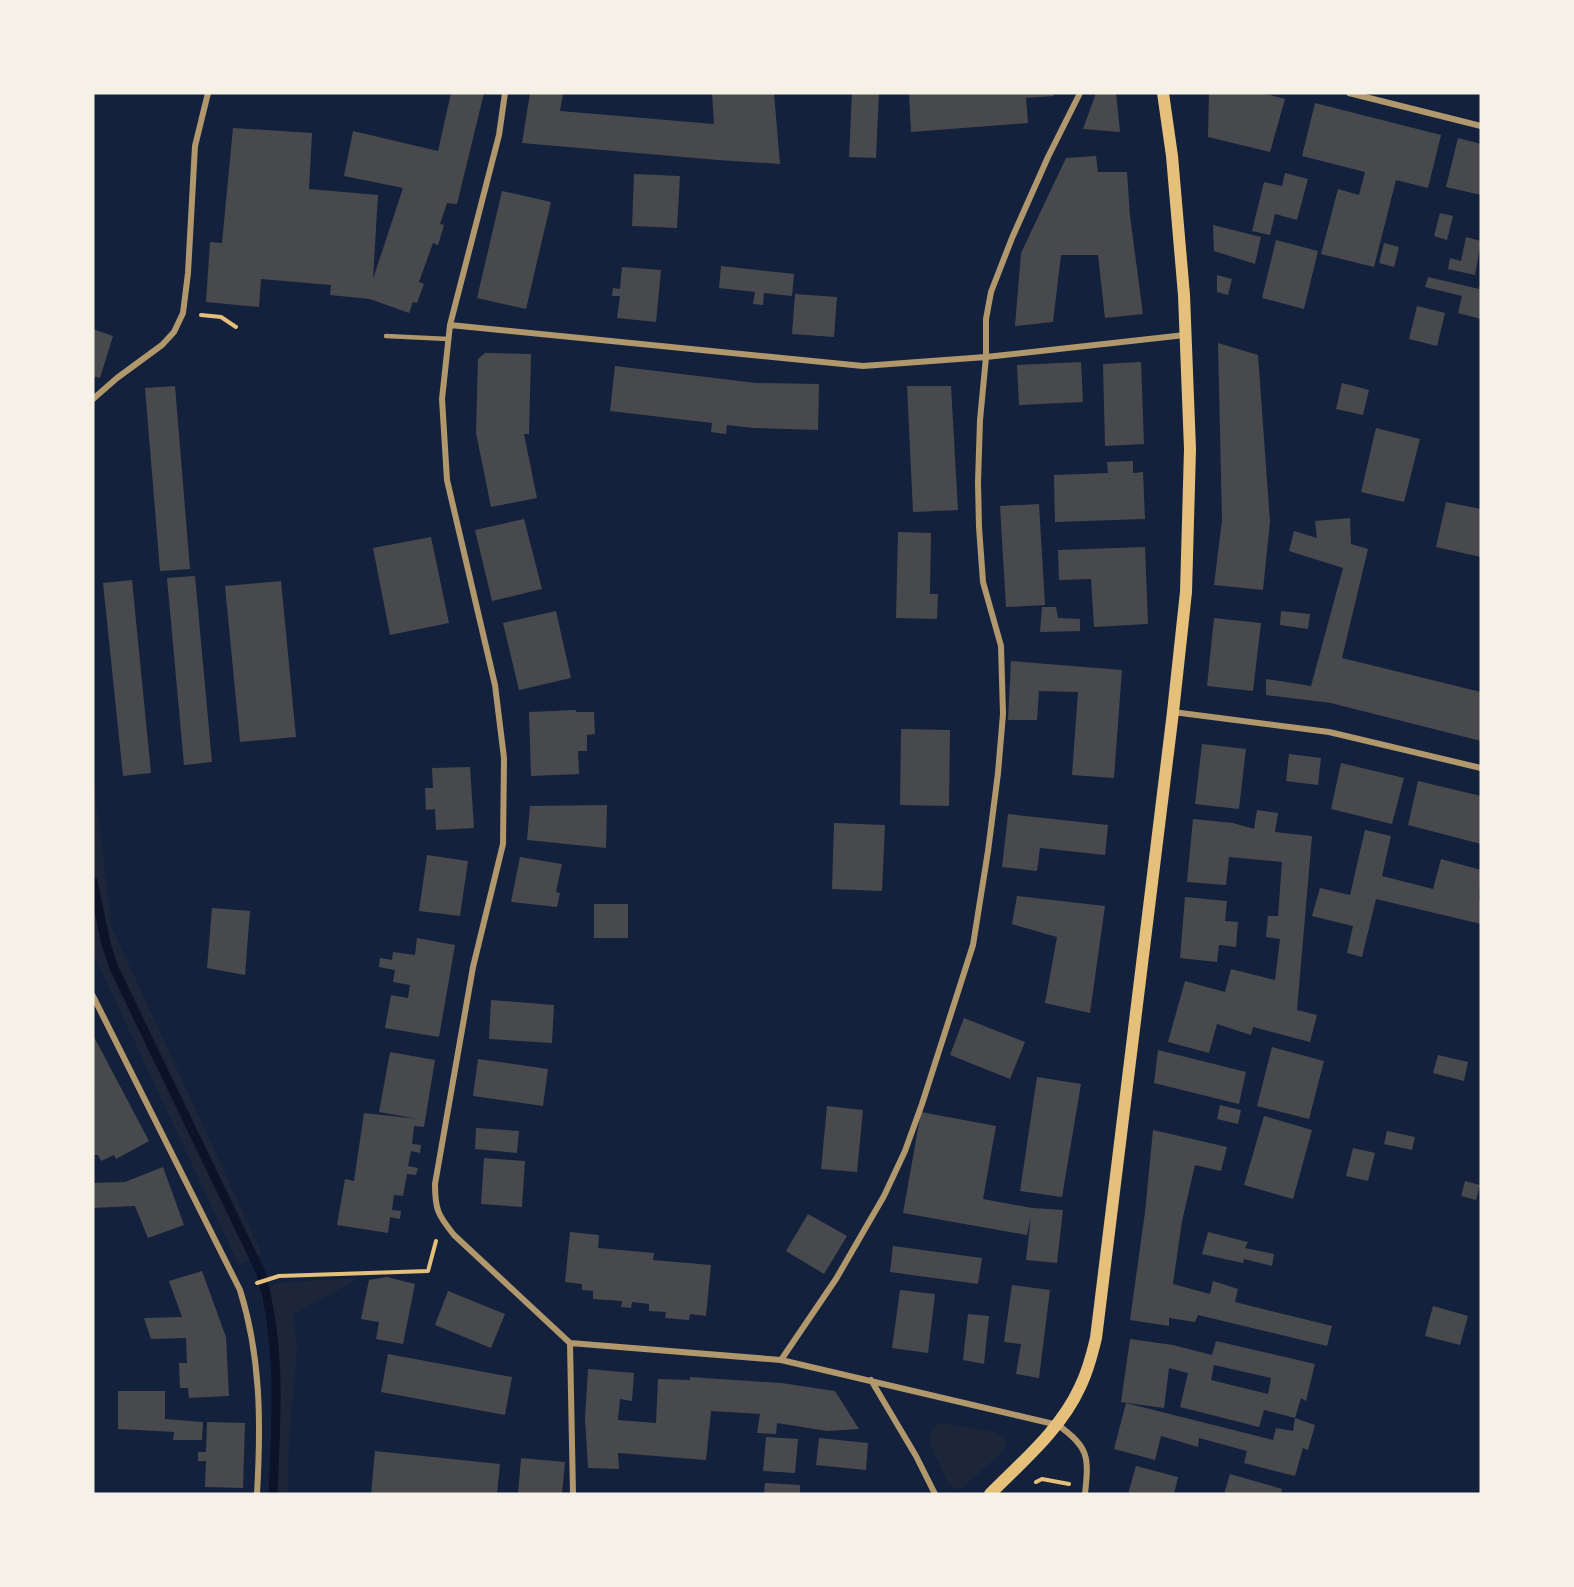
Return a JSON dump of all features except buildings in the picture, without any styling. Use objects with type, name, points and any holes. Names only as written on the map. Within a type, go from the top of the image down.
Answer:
[{"type":"main road","points":[[990,1494],[1058,1425],[1080,1389],[1096,1338],[1186,592],[1190,448],[1186,335],[1176,191],[1163,93]]},
{"type":"street","points":[[93,399],[162,345],[174,332],[183,313],[188,273],[195,146],[208,93]]},
{"type":"street","points":[[505,93],[499,135],[450,325],[442,399],[447,480],[495,685],[504,758],[503,844],[473,968],[435,1184],[435,1204],[442,1220],[454,1235],[570,1343],[781,1360],[1058,1425],[1080,1442],[1085,1454],[1087,1472],[1085,1494]]},
{"type":"street","points":[[781,1360],[861,1238],[895,1173],[922,1104],[962,984],[976,929],[998,773],[1003,685],[1001,646],[982,582],[979,527],[980,420],[986,357],[986,319],[995,281],[1039,178],[1080,93]]},
{"type":"street","points":[[1349,93],[1481,126]]},
{"type":"street","points":[[450,325],[863,366],[986,357],[1186,335]]},
{"type":"street","points":[[1173,712],[1329,732],[1481,768]]},
{"type":"street","points":[[93,996],[240,1290],[250,1327],[258,1372],[260,1442],[257,1494]]},
{"type":"street","points":[[570,1343],[573,1494]]},
{"type":"street","points":[[871,1380],[916,1456],[935,1494]]},
{"type":"lane","points":[[386,336],[448,339]]},
{"type":"path","points":[[183,313],[221,317],[236,327]]},
{"type":"path","points":[[251,1285],[279,1276],[428,1271],[442,1220]]},
{"type":"shaded area","points":[[93,775],[112,928],[262,1253],[239,1265],[93,953]]},
{"type":"shaded area","points":[[360,1278],[293,1314],[297,1347],[289,1440],[288,1494],[268,1494],[273,1382],[268,1331],[259,1290],[285,1282]]},
{"type":"shaded area","points":[[939,1423],[996,1432],[1005,1439],[1004,1450],[965,1486],[954,1488],[948,1484],[930,1443],[931,1431]]},
{"type":"waterway","points":[[93,881],[106,944],[114,968],[261,1273],[268,1301],[275,1356],[273,1494]]}]
